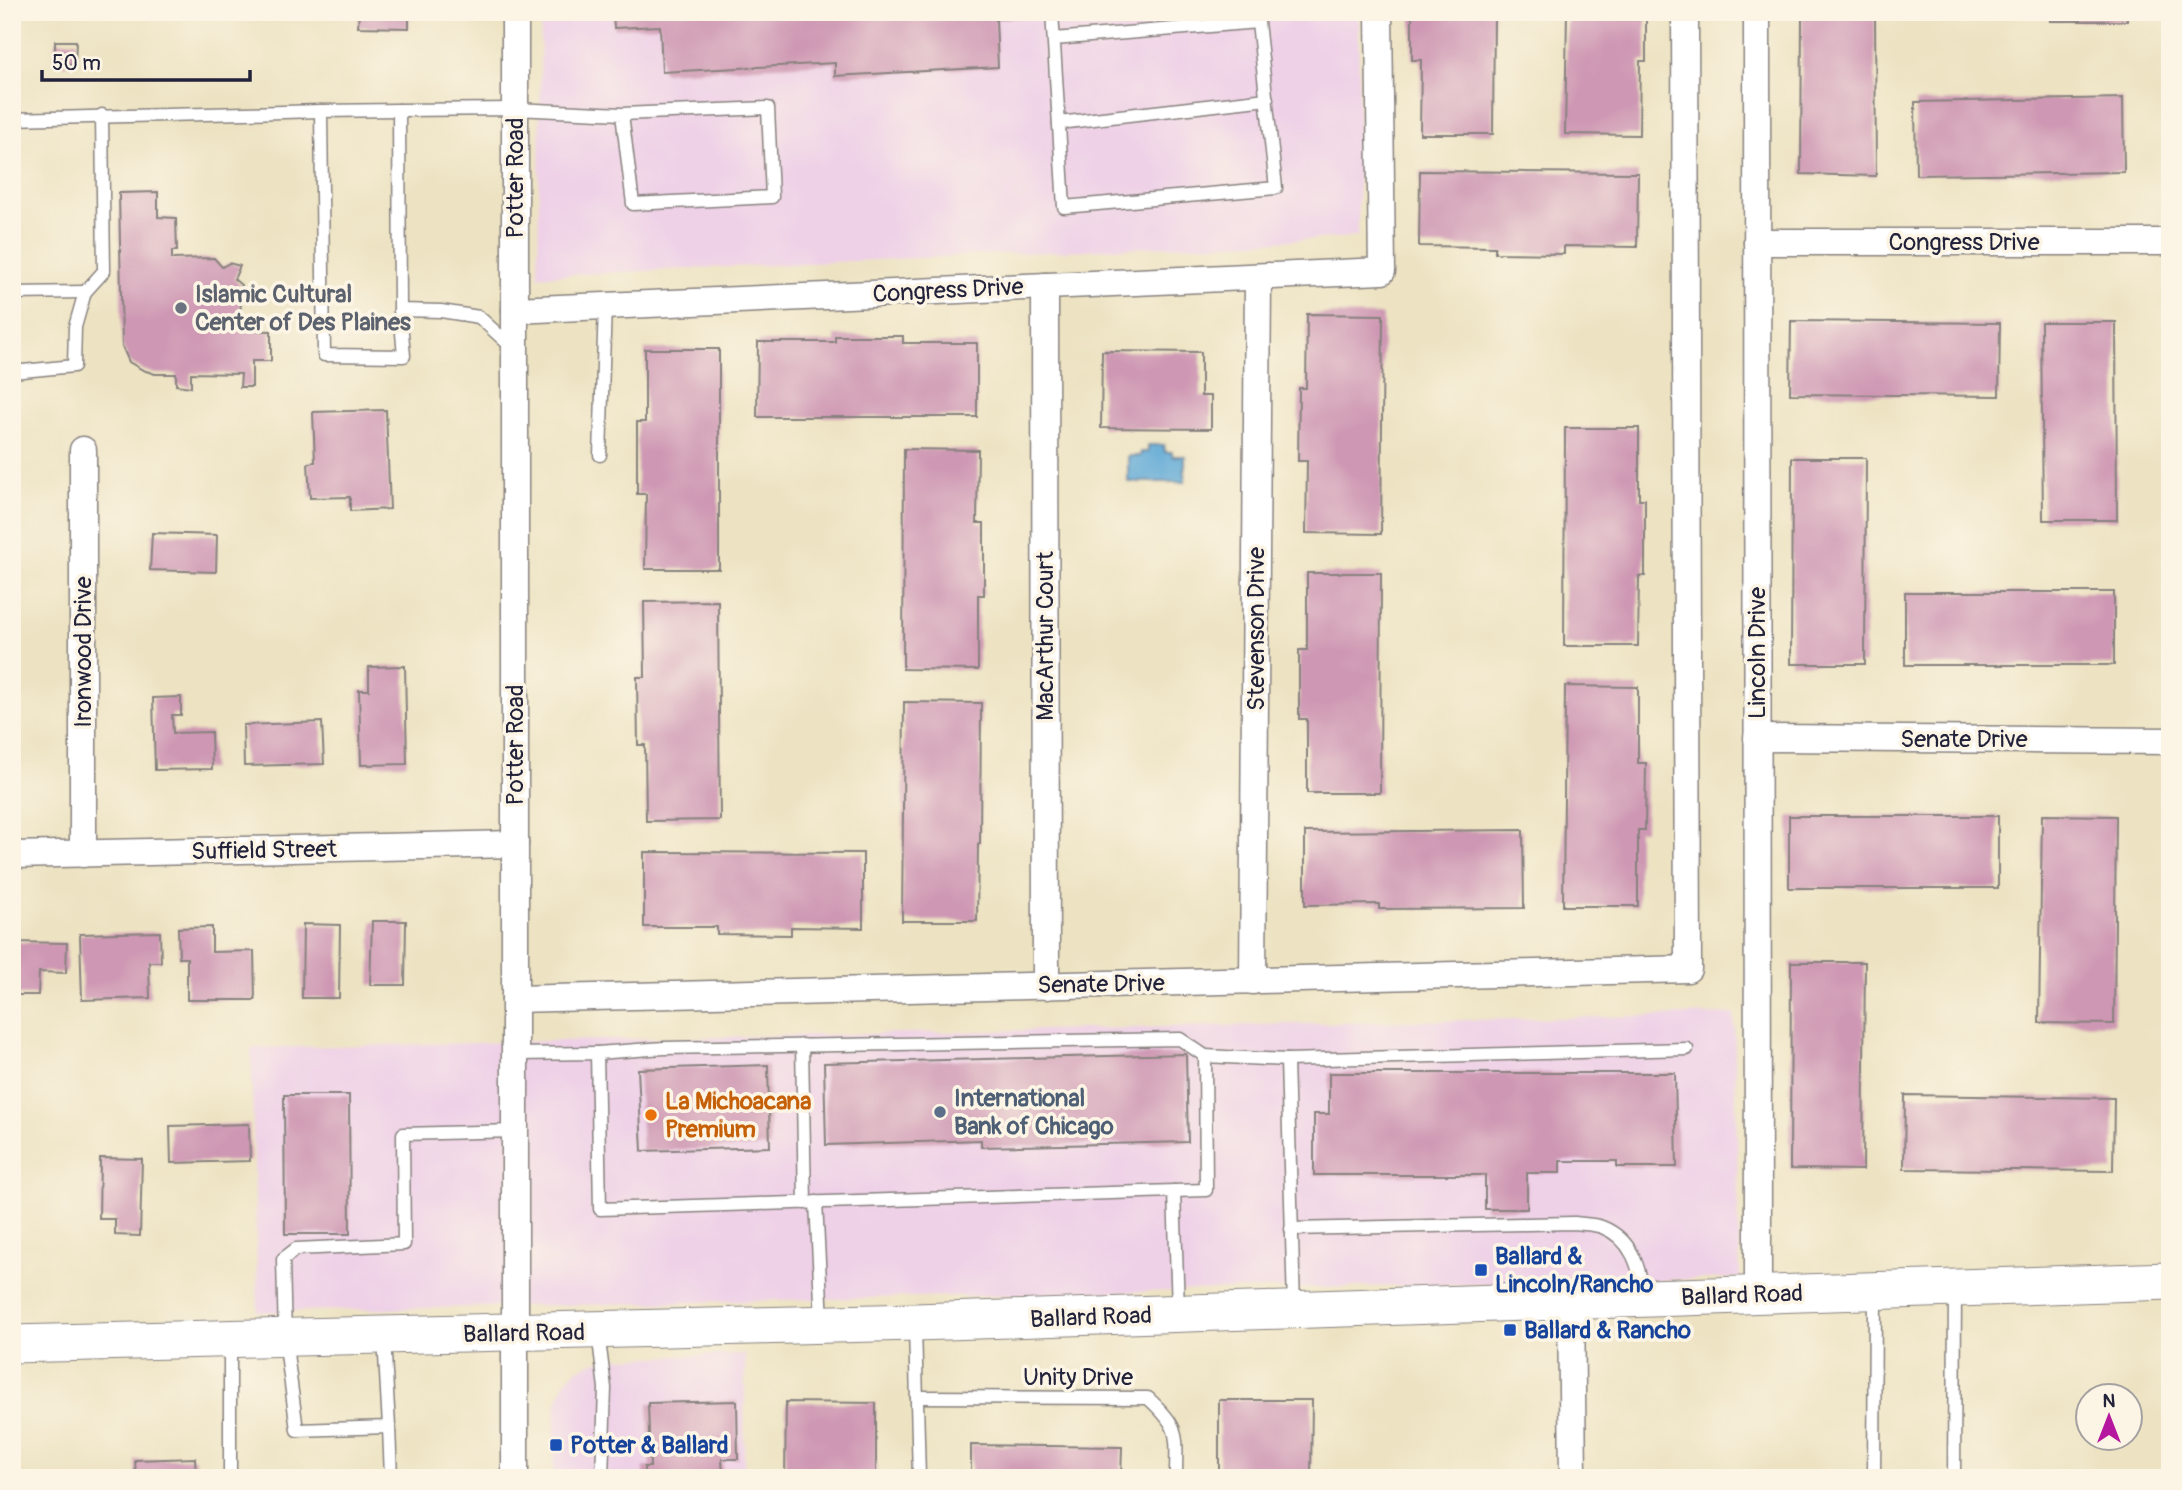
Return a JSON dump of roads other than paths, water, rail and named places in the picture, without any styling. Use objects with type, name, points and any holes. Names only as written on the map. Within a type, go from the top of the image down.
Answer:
[{"type":"street","name":"Potter Road","points":[[514,12],[515,1478]]},
{"type":"street","name":"Congress Drive","points":[[514,310],[1382,271],[1379,12]]},
{"type":"street","name":"Senate Drive","points":[[515,999],[1688,970],[1685,12]]},
{"type":"street","name":"Lincoln Drive","points":[[1758,12],[1758,1294]]},
{"type":"street","name":"Congress Drive","points":[[1758,242],[2170,242]]},
{"type":"street","name":"Stevenson Drive","points":[[1253,981],[1258,277]]},
{"type":"street","name":"MacArthur Court","points":[[1045,286],[1046,986]]},
{"type":"street","name":"Ironwood Drive","points":[[83,450],[83,854]]},
{"type":"street","name":"Senate Drive","points":[[1758,738],[2170,741]]},
{"type":"street","name":"Suffield Street","points":[[12,855],[515,844]]},
{"type":"street","name":"Ballard Road","points":[[12,1344],[515,1334],[2170,1281]]},
{"type":"street","points":[[1571,1302],[1573,1478]]},
{"type":"lane","points":[[1052,12],[1064,207],[1276,188],[1258,22],[1054,40]]},
{"type":"lane","points":[[1059,123],[1267,99]]},
{"type":"lane","points":[[12,119],[514,109],[622,114],[768,108],[772,197],[633,204],[622,114]]},
{"type":"lane","points":[[321,111],[324,355],[404,356],[400,310],[399,110]]},
{"type":"lane","points":[[12,372],[74,366],[75,327],[85,292],[104,271],[102,116]]},
{"type":"lane","points":[[12,293],[85,292]]},
{"type":"lane","points":[[600,455],[605,305]]},
{"type":"lane","points":[[400,310],[441,311],[479,317],[514,349]]},
{"type":"lane","points":[[514,1054],[802,1045],[1180,1039],[1205,1056],[1287,1060],[1687,1049]]},
{"type":"lane","points":[[802,1045],[811,1203],[822,1325]]},
{"type":"lane","points":[[597,1053],[600,1209],[1206,1189],[1205,1056]]},
{"type":"lane","points":[[1287,1060],[1294,1310]]},
{"type":"lane","points":[[390,1427],[297,1430],[285,1338],[284,1259],[296,1249],[404,1244],[403,1134],[515,1131]]},
{"type":"lane","points":[[1174,1191],[1178,1314]]},
{"type":"lane","points":[[1291,1229],[1574,1223],[1602,1227],[1627,1244],[1639,1268],[1644,1299]]},
{"type":"lane","points":[[1954,1478],[1955,1287]]},
{"type":"lane","points":[[1874,1478],[1875,1290]]},
{"type":"lane","points":[[915,1322],[919,1478]]},
{"type":"lane","points":[[598,1331],[605,1388],[602,1478]]},
{"type":"lane","points":[[384,1336],[391,1478]]},
{"type":"lane","points":[[230,1340],[230,1478]]},
{"type":"lane","name":"Unity Drive","points":[[917,1397],[1148,1398],[1167,1415],[1176,1431],[1176,1478]]},
{"type":"water","points":[[1148,445],[1164,445],[1165,452],[1172,452],[1172,456],[1185,456],[1185,482],[1128,482],[1128,456],[1140,456],[1141,452],[1148,452]]},
{"type":"place","name":"Islamic Cultural Center of Des Plaines","points":[[181,308]]},
{"type":"place","name":"International Bank of Chicago","points":[[940,1112]]},
{"type":"place","name":"La Michoacana Premium","points":[[651,1115]]},
{"type":"place","name":"Ballard & Lincoln/Rancho","points":[[1481,1270]]},
{"type":"place","name":"Ballard & Rancho","points":[[1510,1330]]},
{"type":"place","name":"Potter & Ballard","points":[[556,1445]]}]
